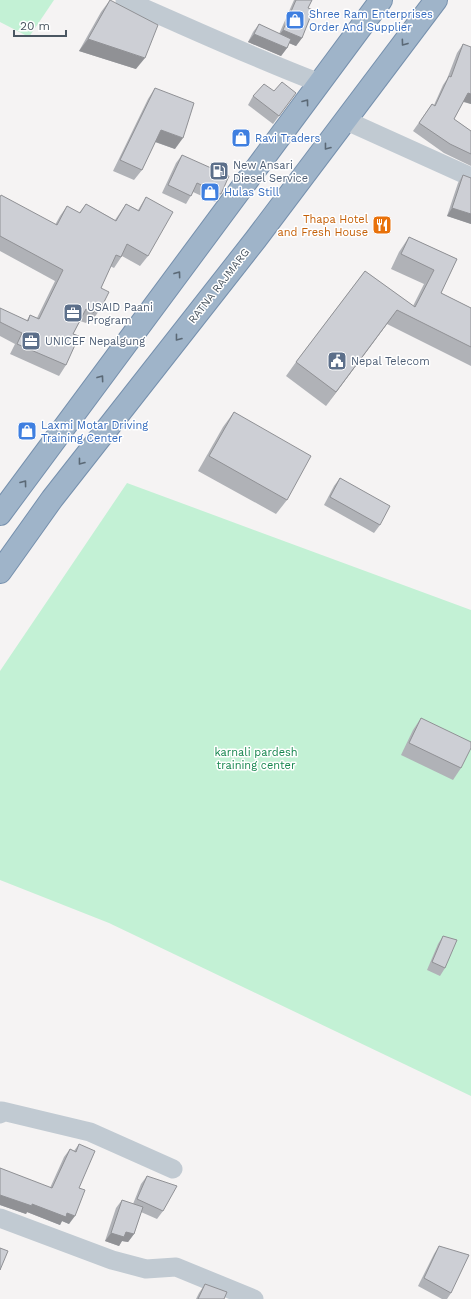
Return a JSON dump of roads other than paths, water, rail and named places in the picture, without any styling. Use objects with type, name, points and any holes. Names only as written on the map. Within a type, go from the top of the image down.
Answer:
[{"type":"highway","points":[[0,514],[381,0]]},
{"type":"highway","name":"RATNA RAJMARG","points":[[0,572],[52,499],[347,121],[436,0]]},
{"type":"street","points":[[125,0],[231,47],[320,83]]},
{"type":"street","points":[[347,121],[471,176]]},
{"type":"street","points":[[0,1114],[2,1111],[90,1132],[173,1168]]},
{"type":"street","points":[[0,1218],[112,1260],[146,1269],[176,1267],[254,1299]]},
{"type":"place","name":"Shree Ram Enterprises Order And Supplier","points":[[295,20]]},
{"type":"place","name":"Ravi Traders","points":[[241,138]]},
{"type":"place","name":"New Ansari Diesel Service","points":[[219,171]]},
{"type":"place","name":"Hulas Still","points":[[210,192]]},
{"type":"place","name":"Thapa Hotel and Fresh House","points":[[382,225]]},
{"type":"place","name":"USAID Paani Program","points":[[73,313]]},
{"type":"place","name":"UNICEF Nepalgung","points":[[31,341]]},
{"type":"place","name":"Nepal Telecom","points":[[337,361]]},
{"type":"place","name":"Laxmi Motar Driving Training Center","points":[[27,431]]},
{"type":"park label","name":"karnali pardesh training center","points":[[256,758]]}]
